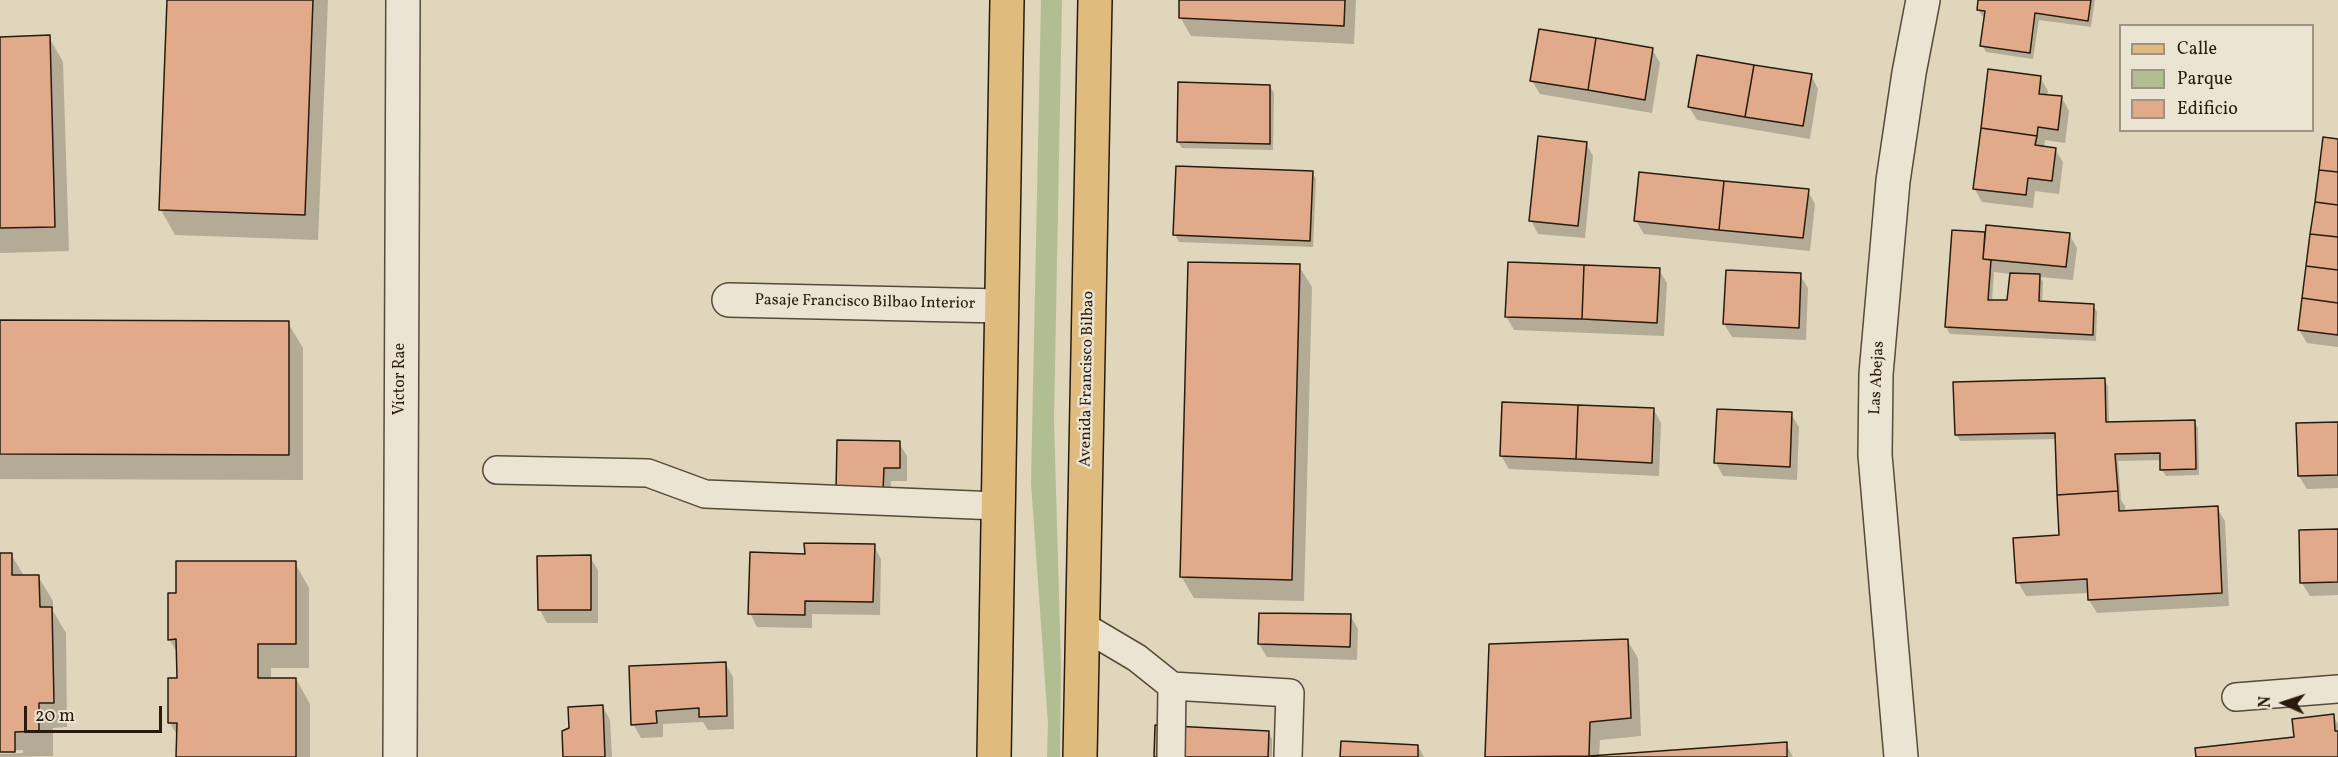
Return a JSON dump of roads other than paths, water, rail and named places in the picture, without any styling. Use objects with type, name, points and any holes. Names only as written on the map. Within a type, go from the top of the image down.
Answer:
[{"type":"main road","points":[[994,757],[1006,0]]},
{"type":"main road","name":"Avenida Francisco Bilbao","points":[[1080,757],[1095,0]]},
{"type":"street","name":"Víctor Rae","points":[[400,757],[403,0]]},
{"type":"street","name":"Las Abejas","points":[[1901,757],[1875,455],[1876,374],[1893,181],[1909,73],[1923,0]]},
{"type":"street","name":"Pasaje Francisco Bilbao Interior","points":[[729,300],[1001,306]]},
{"type":"lane","points":[[498,470],[648,473],[705,494],[998,506]]},
{"type":"lane","points":[[1083,626],[1137,658],[1172,686],[1290,693],[1288,757]]},
{"type":"lane","points":[[1171,757],[1172,686]]},
{"type":"lane","points":[[2236,697],[2338,689]]}]
